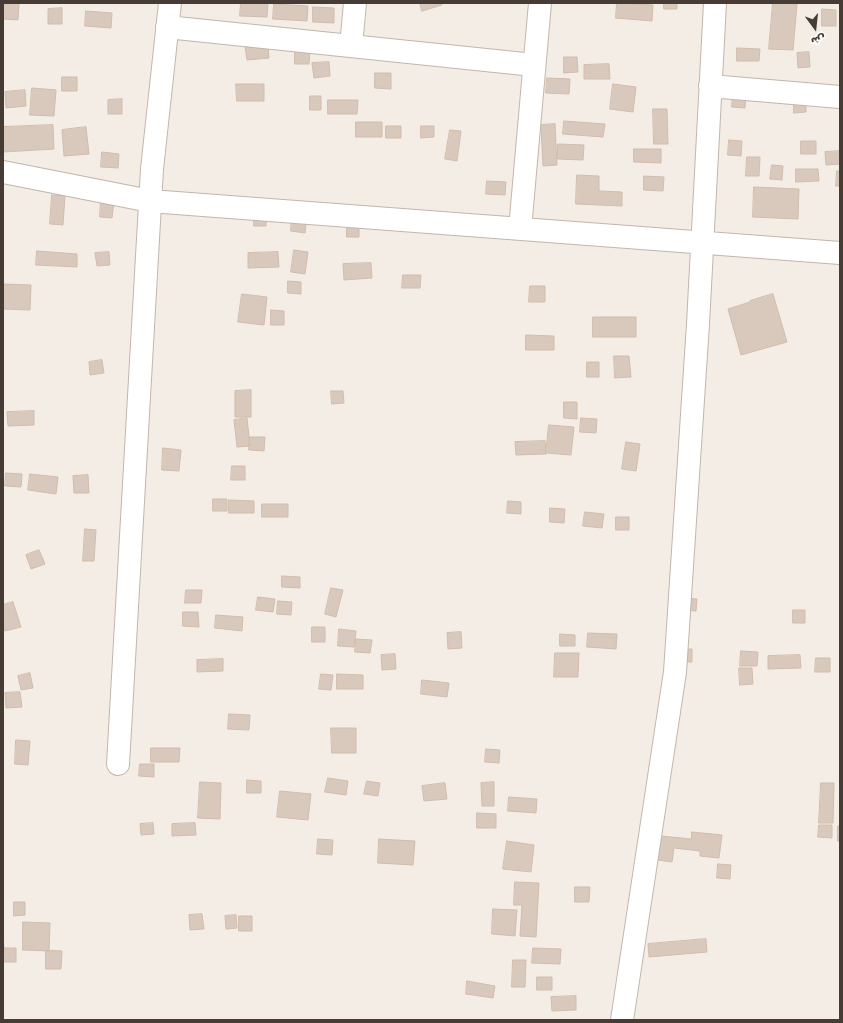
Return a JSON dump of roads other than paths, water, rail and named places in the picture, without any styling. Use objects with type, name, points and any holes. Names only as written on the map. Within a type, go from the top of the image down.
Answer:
[{"type":"street","points":[[118,764],[152,169],[170,3]]},
{"type":"street","points":[[351,46],[355,3]]},
{"type":"street","points":[[520,229],[540,3]]},
{"type":"street","points":[[622,1020],[675,672],[698,324],[715,3]]},
{"type":"street","points":[[167,27],[534,65]]},
{"type":"street","points":[[710,86],[840,97]]},
{"type":"street","points":[[3,172],[150,201],[840,253]]}]
